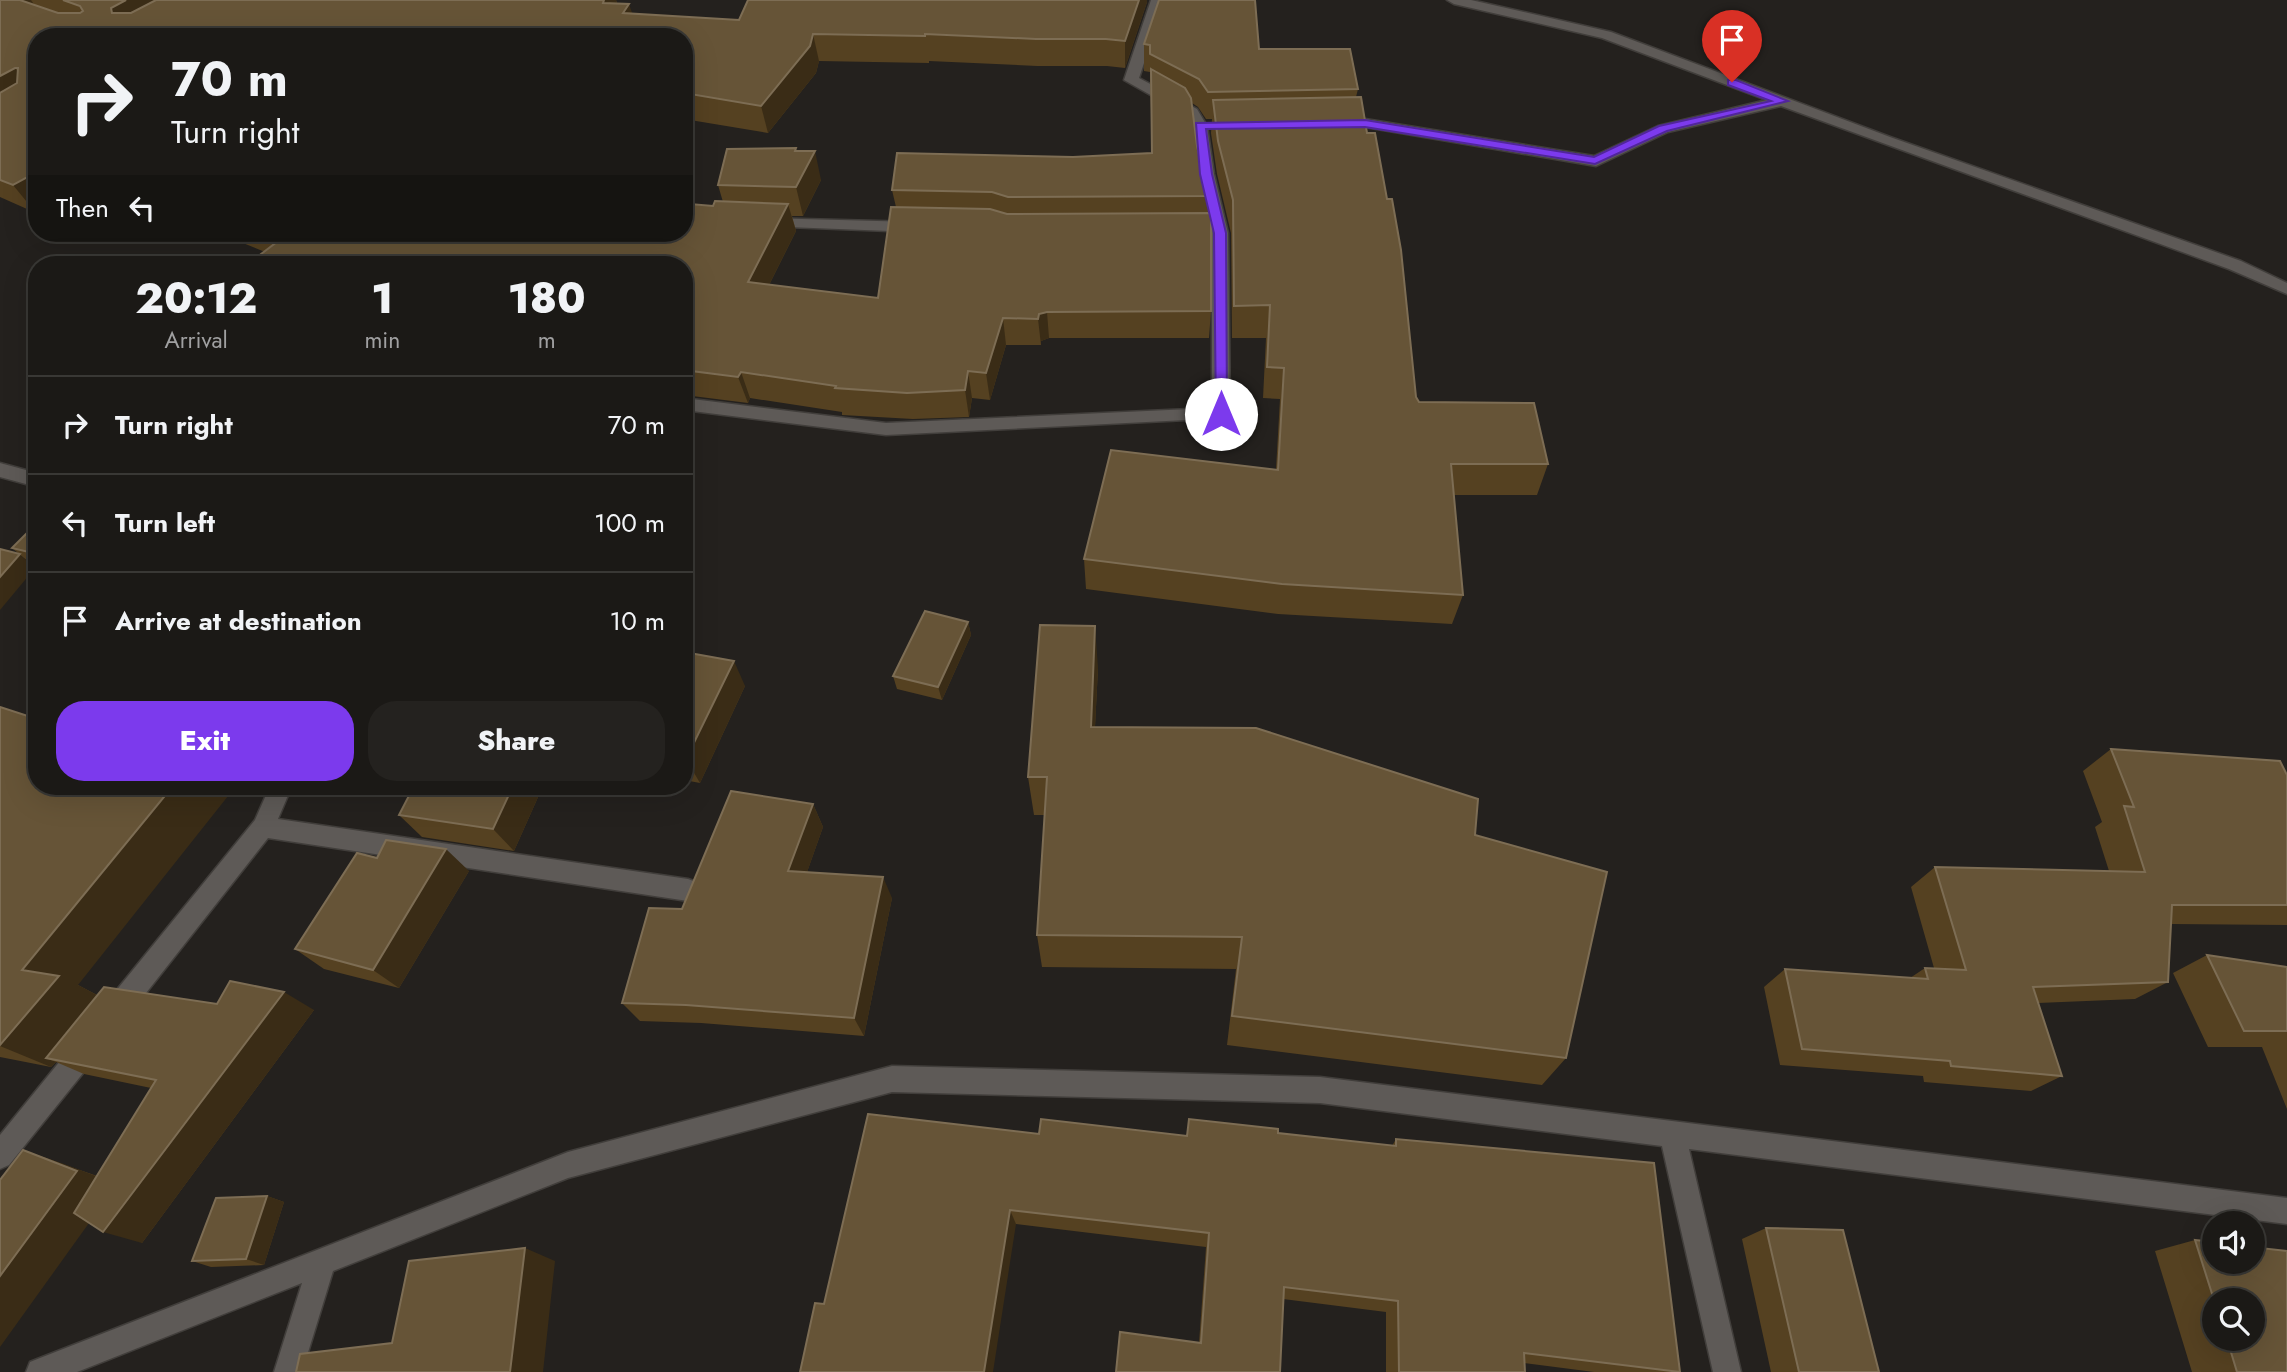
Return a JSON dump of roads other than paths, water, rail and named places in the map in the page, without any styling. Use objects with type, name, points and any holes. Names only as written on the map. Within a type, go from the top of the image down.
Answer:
[{"type":"street","points":[[693,405],[886,429],[1221,414],[1214,233],[1206,174],[1207,126],[1192,112],[1131,80],[1158,0]]},
{"type":"street","points":[[1454,0],[1606,35],[2235,265],[2287,289]]},
{"type":"street","points":[[1324,124],[1365,123],[1595,160],[1663,129],[1783,101]]},
{"type":"street","points":[[747,222],[926,227]]},
{"type":"street","points":[[0,470],[28,478]]},
{"type":"street","points":[[0,1156],[263,827],[277,795]]},
{"type":"street","points":[[263,827],[688,890]]},
{"type":"street","points":[[40,1372],[568,1165],[892,1079],[1320,1090],[2287,1211]]},
{"type":"street","points":[[1672,1134],[1727,1372]]},
{"type":"street","points":[[288,1372],[322,1262]]}]
